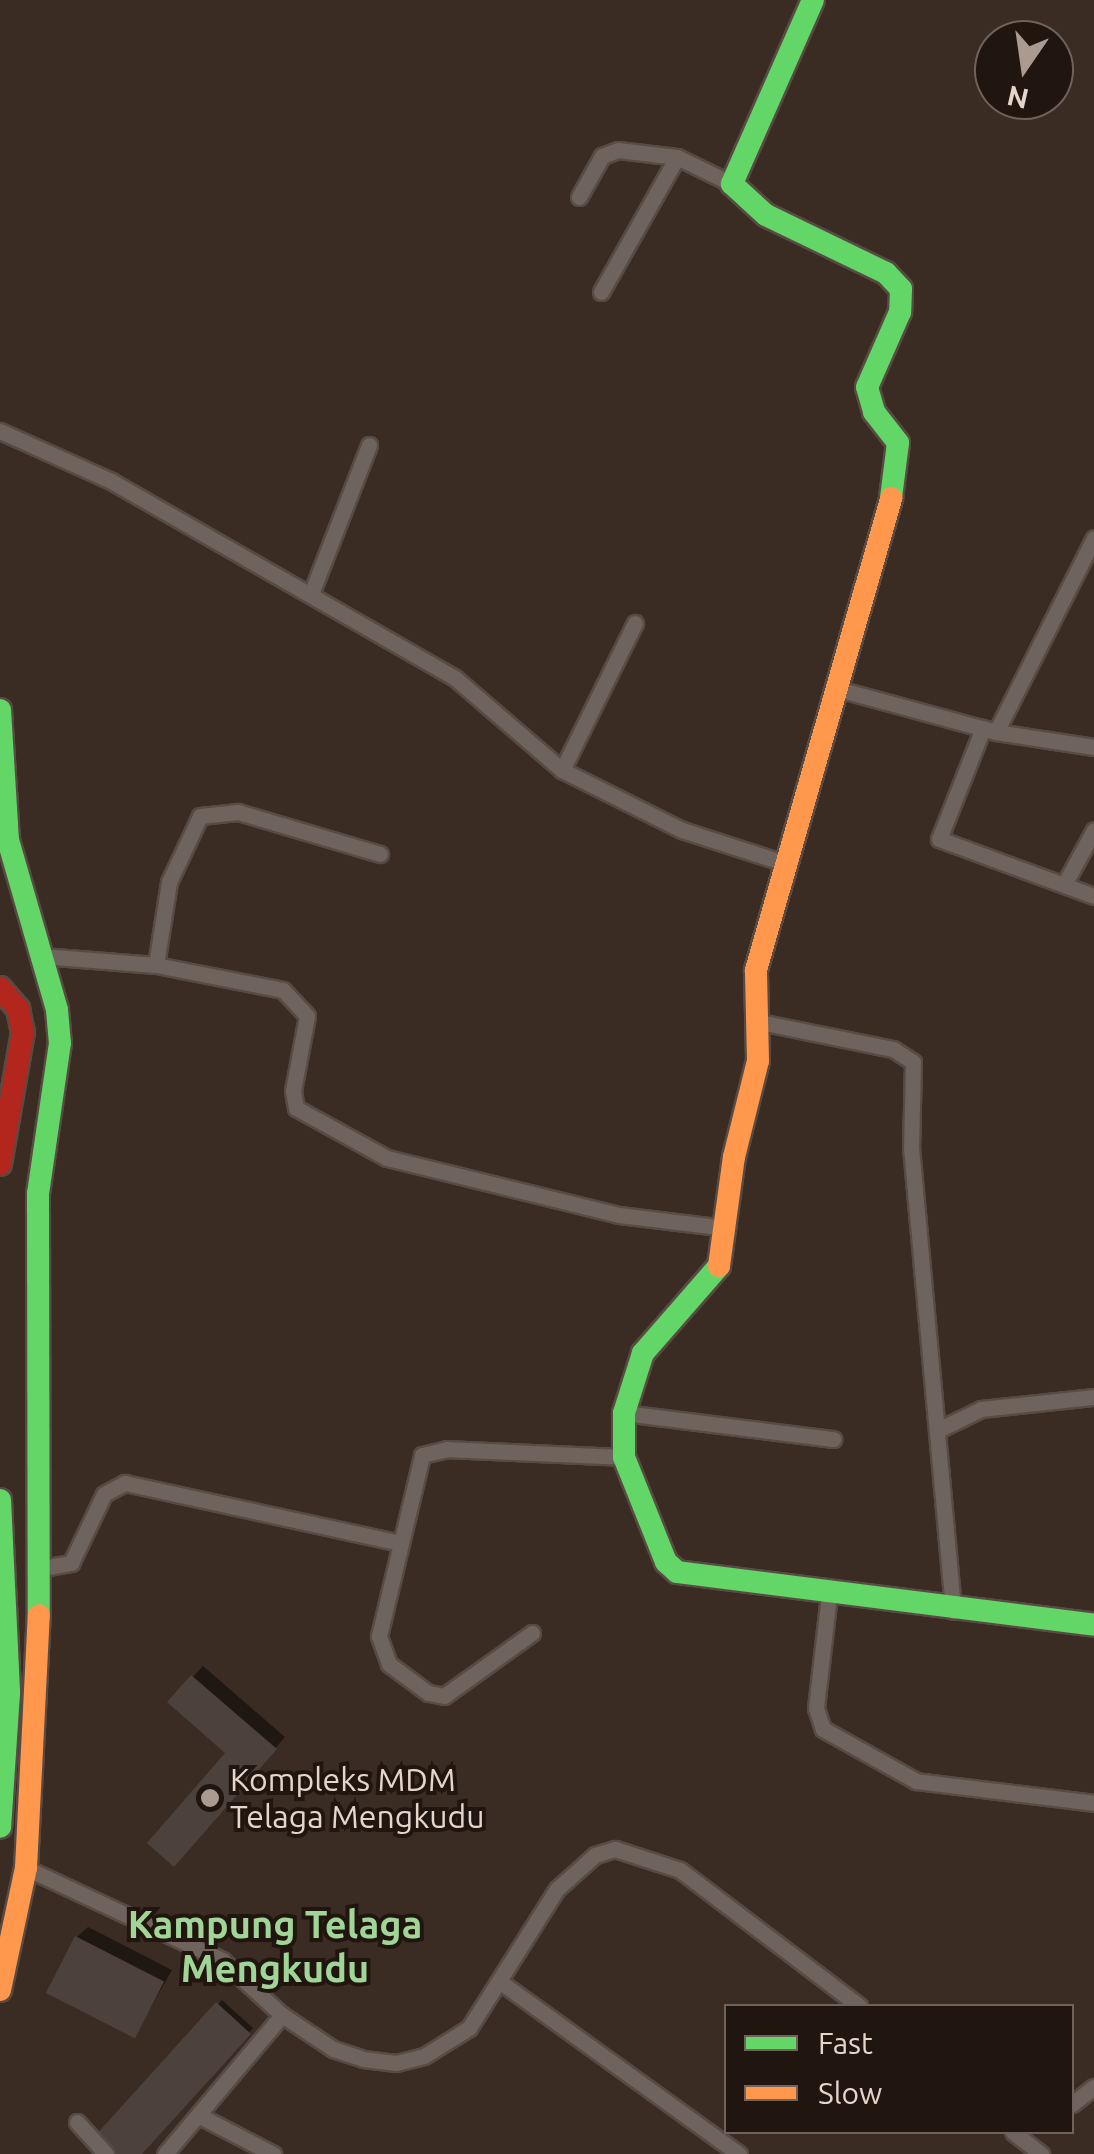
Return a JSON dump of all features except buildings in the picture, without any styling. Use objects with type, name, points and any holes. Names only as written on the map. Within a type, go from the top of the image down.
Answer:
[{"type":"main road","points":[[813,0],[732,184],[766,215],[886,273],[901,290],[900,312],[867,387],[874,412],[898,443],[900,470],[756,970],[758,1060],[738,1132],[719,1271],[643,1353],[624,1413],[624,1457],[666,1562],[676,1572],[954,1611],[1094,1624]]},
{"type":"main road","points":[[0,710],[8,840],[56,1010],[56,1062],[38,1194],[38,1636],[26,1868],[0,1990]]},
{"type":"main road","points":[[0,988],[18,1008],[22,1060],[0,1164]]},
{"type":"main road","points":[[0,1500],[8,1636],[0,1827]]},
{"type":"street","points":[[578,197],[608,152],[676,157],[732,184]]},
{"type":"street","points":[[601,292],[676,157]]},
{"type":"street","points":[[0,430],[111,481],[455,678],[562,770],[682,830],[784,863]]},
{"type":"street","points":[[311,594],[369,445]]},
{"type":"street","points":[[1094,538],[989,730],[939,839],[1094,896]]},
{"type":"street","points":[[562,770],[635,623]]},
{"type":"street","points":[[838,690],[989,730],[1094,747]]},
{"type":"street","points":[[156,964],[170,882],[200,816],[238,812],[380,854]]},
{"type":"street","points":[[1065,884],[1094,830]]},
{"type":"street","points":[[42,956],[156,964],[260,982],[300,1002],[306,1029],[293,1091],[296,1108],[371,1151],[456,1179],[601,1211],[727,1228]]},
{"type":"street","points":[[755,1022],[893,1050],[913,1062],[911,1148],[954,1611]]},
{"type":"street","points":[[22,1060],[56,1062]]},
{"type":"street","points":[[938,1430],[980,1408],[1094,1398]]},
{"type":"street","points":[[624,1413],[833,1440]]},
{"type":"street","points":[[532,1632],[457,1692],[428,1694],[381,1650],[415,1470],[431,1450],[624,1457]]},
{"type":"street","points":[[37,1570],[71,1562],[104,1494],[125,1483],[400,1543]]},
{"type":"street","points":[[829,1595],[816,1708],[823,1729],[916,1781],[1094,1803]]},
{"type":"street","points":[[8,1636],[38,1636]]},
{"type":"street","points":[[26,1868],[222,1960],[282,2016],[333,2049],[396,2063],[448,2045],[469,2028],[557,1890],[595,1855],[615,1849],[680,1870],[855,2004]]},
{"type":"street","points":[[499,1981],[738,2154]]},
{"type":"street","points":[[165,2154],[282,2016]]},
{"type":"street","points":[[1074,2102],[1094,2086]]},
{"type":"street","points":[[198,2115],[272,2154]]},
{"type":"street","points":[[77,2122],[106,2154]]},
{"type":"street","points":[[1025,2135],[1041,2154]]},
{"type":"traffic: fast","points":[[813,0],[732,184],[766,215],[886,273],[901,289],[900,312],[867,387],[874,412],[898,443],[891,498]]},
{"type":"traffic: fast","points":[[0,710],[8,840],[57,1010],[60,1043],[38,1194],[39,1615]]},
{"type":"traffic: fast","points":[[719,1266],[643,1353],[624,1413],[624,1457],[666,1562],[677,1572],[1094,1625]]},
{"type":"traffic: fast","points":[[0,1500],[9,1693],[0,1827]]},
{"type":"traffic: slow","points":[[719,1266],[734,1157],[758,1061],[756,970],[891,498]]},
{"type":"traffic: slow","points":[[0,1990],[26,1868],[39,1615]]},
{"type":"traffic: jam","points":[[0,988],[18,1009],[23,1032],[0,1164]]},
{"type":"place","name":"Kompleks MDM Telaga Mengkudu","points":[[210,1798]]},
{"type":"district","name":"Kampung Telaga Mengkudu","points":[[275,1947]]}]
